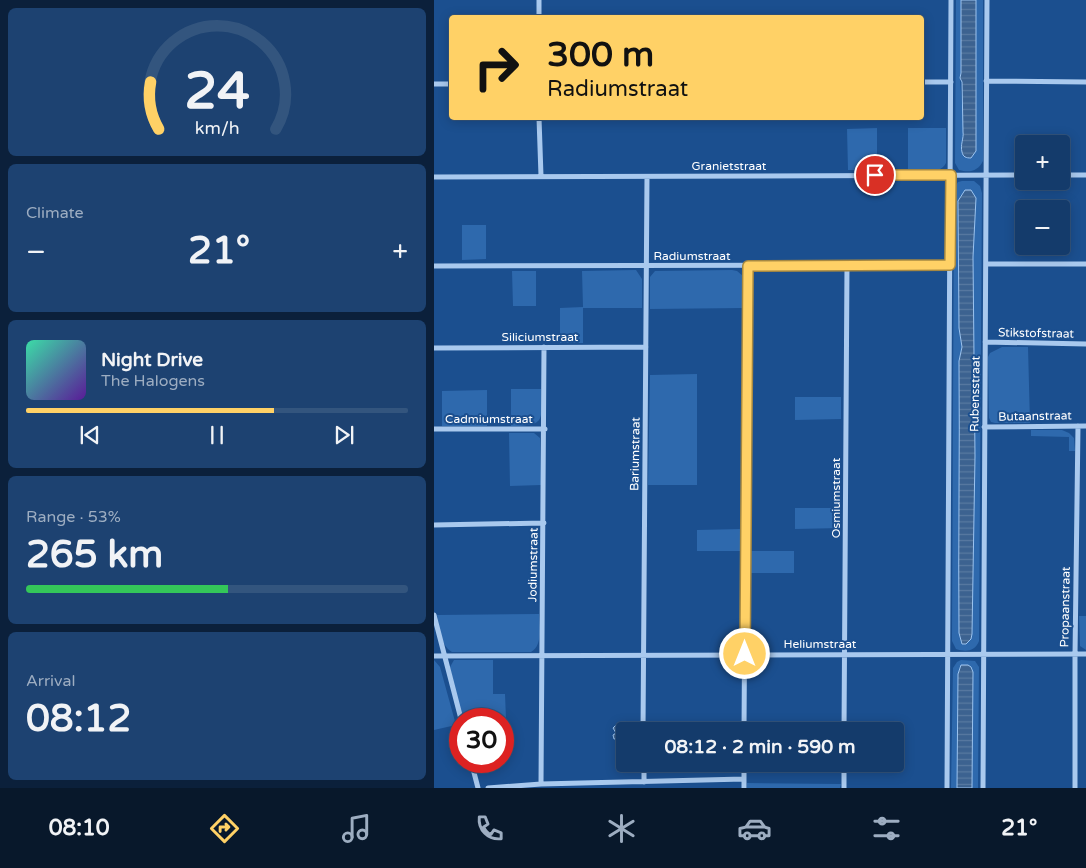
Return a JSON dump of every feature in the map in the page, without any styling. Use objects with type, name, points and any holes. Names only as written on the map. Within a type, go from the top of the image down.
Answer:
[{"type":"street","points":[[538,0],[538,15]]},
{"type":"street","name":"Rubensstraat","points":[[947,788],[951,0]]},
{"type":"street","name":"Rubensstraat","points":[[983,788],[986,0]]},
{"type":"street","points":[[986,81],[1086,82]]},
{"type":"street","points":[[924,82],[951,82]]},
{"type":"street","points":[[434,84],[449,84]]},
{"type":"street","points":[[539,120],[541,176]]},
{"type":"street","name":"Granietstraat","points":[[434,177],[1015,175]]},
{"type":"street","points":[[1070,175],[1086,175]]},
{"type":"street","name":"Bariumstraat","points":[[643,722],[647,177]]},
{"type":"street","points":[[986,264],[1086,264]]},
{"type":"street","name":"Osmiumstraat","points":[[844,722],[847,265]]},
{"type":"street","name":"Radiumstraat","points":[[434,266],[950,265]]},
{"type":"street","points":[[744,722],[748,266]]},
{"type":"street","name":"Stikstofstraat","points":[[985,342],[1086,344]]},
{"type":"street","name":"Jodiumstraat","points":[[541,784],[544,347]]},
{"type":"street","name":"Siliciumstraat","points":[[434,348],[646,347]]},
{"type":"street","name":"Propaanstraat","points":[[1076,788],[1074,654],[1078,426]]},
{"type":"street","name":"Butaanstraat","points":[[984,427],[1086,426]]},
{"type":"street","name":"Cadmiumstraat","points":[[434,429],[544,429]]},
{"type":"street","points":[[434,525],[544,523]]},
{"type":"street","points":[[434,616],[458,708]]},
{"type":"street","name":"Heliumstraat","points":[[434,656],[948,654],[983,656],[1086,654]]},
{"type":"street","points":[[644,772],[644,782]]},
{"type":"street","points":[[744,772],[744,788]]},
{"type":"street","points":[[844,772],[844,788]]},
{"type":"street","points":[[475,773],[478,788]]},
{"type":"street","points":[[488,788],[541,784],[744,779]]},
{"type":"shaded area","points":[[956,0],[961,0],[962,4],[960,78],[964,134],[961,146],[964,156],[975,48],[976,0],[983,0],[983,161],[979,167],[970,171],[959,170],[955,163]]},
{"type":"shaded area","points":[[961,0],[976,0],[976,151],[971,158],[962,154],[962,82],[960,78]]},
{"type":"shaded area","points":[[877,128],[877,170],[848,170],[847,129]]},
{"type":"shaded area","points":[[908,128],[946,128],[946,163],[943,167],[929,172],[908,171]]},
{"type":"shaded area","points":[[974,181],[980,186],[982,193],[979,641],[975,647],[966,651],[956,649],[952,641],[954,188],[958,182]],"holes":[[[961,195],[976,198],[973,257],[975,456],[972,634],[958,557],[959,361],[962,347],[959,328],[958,201]]]},
{"type":"shaded area","points":[[965,190],[971,190],[976,198],[973,257],[975,456],[972,634],[971,639],[966,644],[962,644],[959,633],[959,361],[962,347],[959,328],[958,201]]},
{"type":"shaded area","points":[[462,225],[486,225],[486,259],[462,260]]},
{"type":"shaded area","points":[[636,270],[642,279],[642,308],[583,308],[583,343],[560,343],[560,308],[583,307],[582,271]]},
{"type":"shaded area","points":[[512,271],[536,271],[536,306],[513,306]]},
{"type":"shaded area","points":[[655,271],[737,271],[743,276],[743,308],[650,309],[650,277]]},
{"type":"shaded area","points":[[1002,347],[1028,347],[1030,423],[995,423],[991,422],[989,418],[988,357],[990,353]]},
{"type":"shaded area","points":[[697,374],[697,485],[648,485],[650,375]]},
{"type":"shaded area","points":[[511,389],[541,389],[540,419],[531,424],[511,426]]},
{"type":"shaded area","points":[[487,390],[487,426],[442,426],[442,391]]},
{"type":"shaded area","points":[[795,397],[841,397],[841,419],[795,420]]},
{"type":"shaded area","points":[[1031,430],[1062,430],[1069,433],[1074,438],[1075,451],[1069,451],[1069,437],[1031,436]]},
{"type":"shaded area","points":[[509,433],[534,433],[540,438],[541,485],[510,486]]},
{"type":"shaded area","points":[[795,508],[841,508],[841,528],[795,529]]},
{"type":"shaded area","points":[[742,529],[742,551],[697,551],[697,530]]},
{"type":"shaded area","points":[[750,551],[794,551],[794,573],[749,573]]},
{"type":"shaded area","points":[[539,614],[539,641],[531,652],[452,652],[443,641],[437,615]]},
{"type":"shaded area","points":[[1079,616],[1086,616],[1086,650],[1080,646]]},
{"type":"shaded area","points":[[434,660],[440,667],[451,708],[449,708],[449,727],[434,730]]},
{"type":"shaded area","points":[[454,660],[493,660],[493,694],[505,694],[506,708],[459,708],[450,667]]},
{"type":"shaded area","points":[[961,660],[975,661],[979,667],[978,788],[972,788],[973,672],[958,674],[957,788],[951,788],[953,668]]},
{"type":"shaded area","points":[[961,665],[968,665],[973,672],[972,788],[957,788],[958,674]]},
{"type":"shaded area","points":[[747,783],[841,784],[840,788],[747,788]]},
{"type":"route","points":[[745,654],[748,266],[950,265],[951,175],[875,175]]}]
